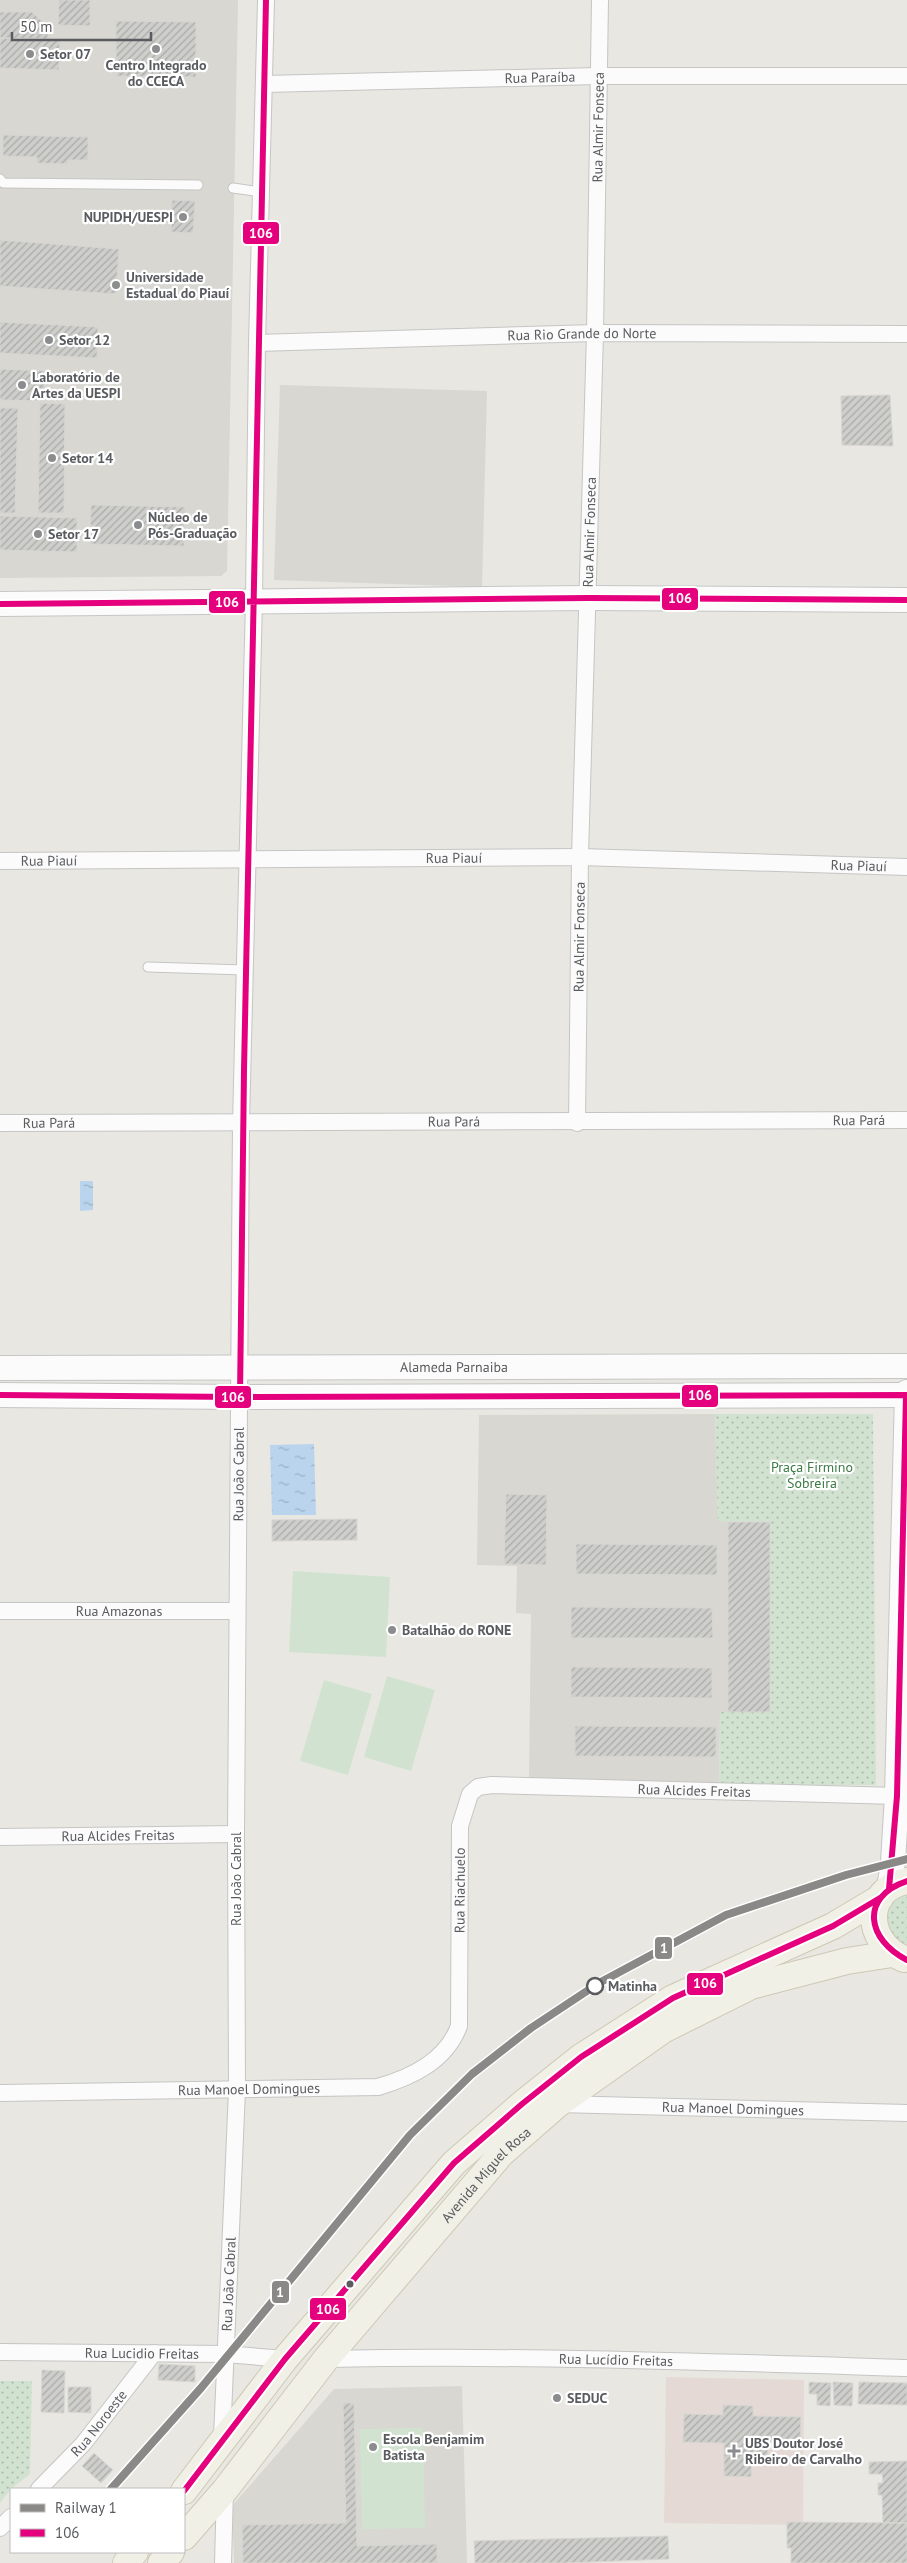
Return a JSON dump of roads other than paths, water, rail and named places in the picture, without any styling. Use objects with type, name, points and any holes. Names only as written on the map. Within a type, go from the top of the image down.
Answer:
[{"type":"main road","points":[[0,604],[589,598],[907,600]]},
{"type":"main road","name":"Alameda Parnaiba","points":[[0,1368],[560,1369],[907,1366]]},
{"type":"main road","points":[[560,1369],[560,1396]]},
{"type":"main road","points":[[900,1957],[883,1946],[876,1935],[874,1910],[892,1889],[903,1652],[907,1394]]},
{"type":"main road","name":"Alameda Parnaiba","points":[[0,1395],[240,1397],[907,1394]]},
{"type":"main road","name":"Avenida Miguel Rosa","points":[[185,2490],[222,2438],[285,2359],[454,2163],[581,2056],[673,1998],[833,1926],[892,1889]]},
{"type":"main road","name":"Avenida Miguel Rosa","points":[[185,2536],[225,2490],[326,2359],[502,2154],[558,2104],[663,2030],[751,1986],[847,1961],[900,1957]]},
{"type":"main road","points":[[126,2563],[134,2553]]},
{"type":"main road","points":[[161,2563],[170,2553]]},
{"type":"street","name":"Rua João Cabral","points":[[222,2438],[237,2090],[236,1834],[241,1123],[266,0]]},
{"type":"street","name":"Rua Almir Fonseca","points":[[577,1123],[580,857],[589,598],[600,0]]},
{"type":"street","name":"Rua Paraíba","points":[[264,84],[598,76],[907,76]]},
{"type":"street","name":"Rua Rio Grande do Norte","points":[[257,343],[595,333],[907,334]]},
{"type":"street","name":"Rua Piauí","points":[[0,861],[580,857],[907,867]]},
{"type":"street","name":"Rua Pará","points":[[0,1123],[577,1123],[907,1120]]},
{"type":"street","name":"Rua Amazonas","points":[[0,1611],[237,1611]]},
{"type":"street","name":"Rua Alcides Freitas","points":[[492,1785],[897,1796]]},
{"type":"street","name":"Rua Riachuelo","points":[[460,2013],[460,1826],[470,1794],[478,1787],[492,1785]]},
{"type":"street","name":"Rua Alcides Freitas","points":[[0,1837],[236,1834]]},
{"type":"street","name":"Rua Manoel Domingues","points":[[0,2092],[378,2087],[403,2080],[425,2067],[444,2051],[455,2036],[460,2013]]},
{"type":"street","name":"Rua Manoel Domingues","points":[[558,2104],[907,2113]]},
{"type":"street","name":"Rua Lucidio Freitas","points":[[0,2352],[225,2354],[285,2359]]},
{"type":"street","name":"Rua Noroeste","points":[[40,2488],[83,2444],[154,2353]]},
{"type":"street","name":"Rua Lucídio Freitas","points":[[326,2359],[504,2358],[907,2368]]},
{"type":"street","points":[[223,2563],[225,2490]]},
{"type":"street","points":[[0,2528],[10,2518]]},
{"type":"lane","points":[[1,183],[198,186]]},
{"type":"lane","points":[[233,188],[261,192]]},
{"type":"lane","points":[[148,967],[245,970]]},
{"type":"water","points":[[80,1181],[93,1181],[93,1210],[80,1211]]},
{"type":"water","points":[[314,1444],[316,1515],[272,1515],[270,1445]]},
{"type":"rail line","name":"1","points":[[112,2488],[201,2388],[410,2135],[472,2074],[531,2028],[599,1983],[726,1915],[846,1875],[907,1859]]},
{"type":"place","name":"Centro Integrado do CCECA","points":[[156,49]]},
{"type":"place","name":"Setor 07","points":[[30,54]]},
{"type":"place","name":"NUPIDH/UESPI","points":[[183,217]]},
{"type":"place","name":"Universidade Estadual do Piauí","points":[[116,285]]},
{"type":"place","name":"Setor 12","points":[[49,340]]},
{"type":"place","name":"Laboratório de Artes da UESPI","points":[[22,385]]},
{"type":"place","name":"Setor 14","points":[[52,458]]},
{"type":"place","name":"Núcleo de Pós-Graduação","points":[[138,525]]},
{"type":"place","name":"Setor 17","points":[[38,534]]},
{"type":"place","name":"Batalhão do RONE","points":[[392,1630]]},
{"type":"place","name":"Matinha","points":[[595,1986]]},
{"type":"place","name":"SEDUC","points":[[557,2398]]},
{"type":"place","name":"Escola Benjamim Batista","points":[[373,2447]]},
{"type":"place","name":"UBS Doutor José Ribeiro de Carvalho","points":[[734,2451]]},
{"type":"park label","name":"Praça Firmino Sobreira","points":[[812,1475]]}]
